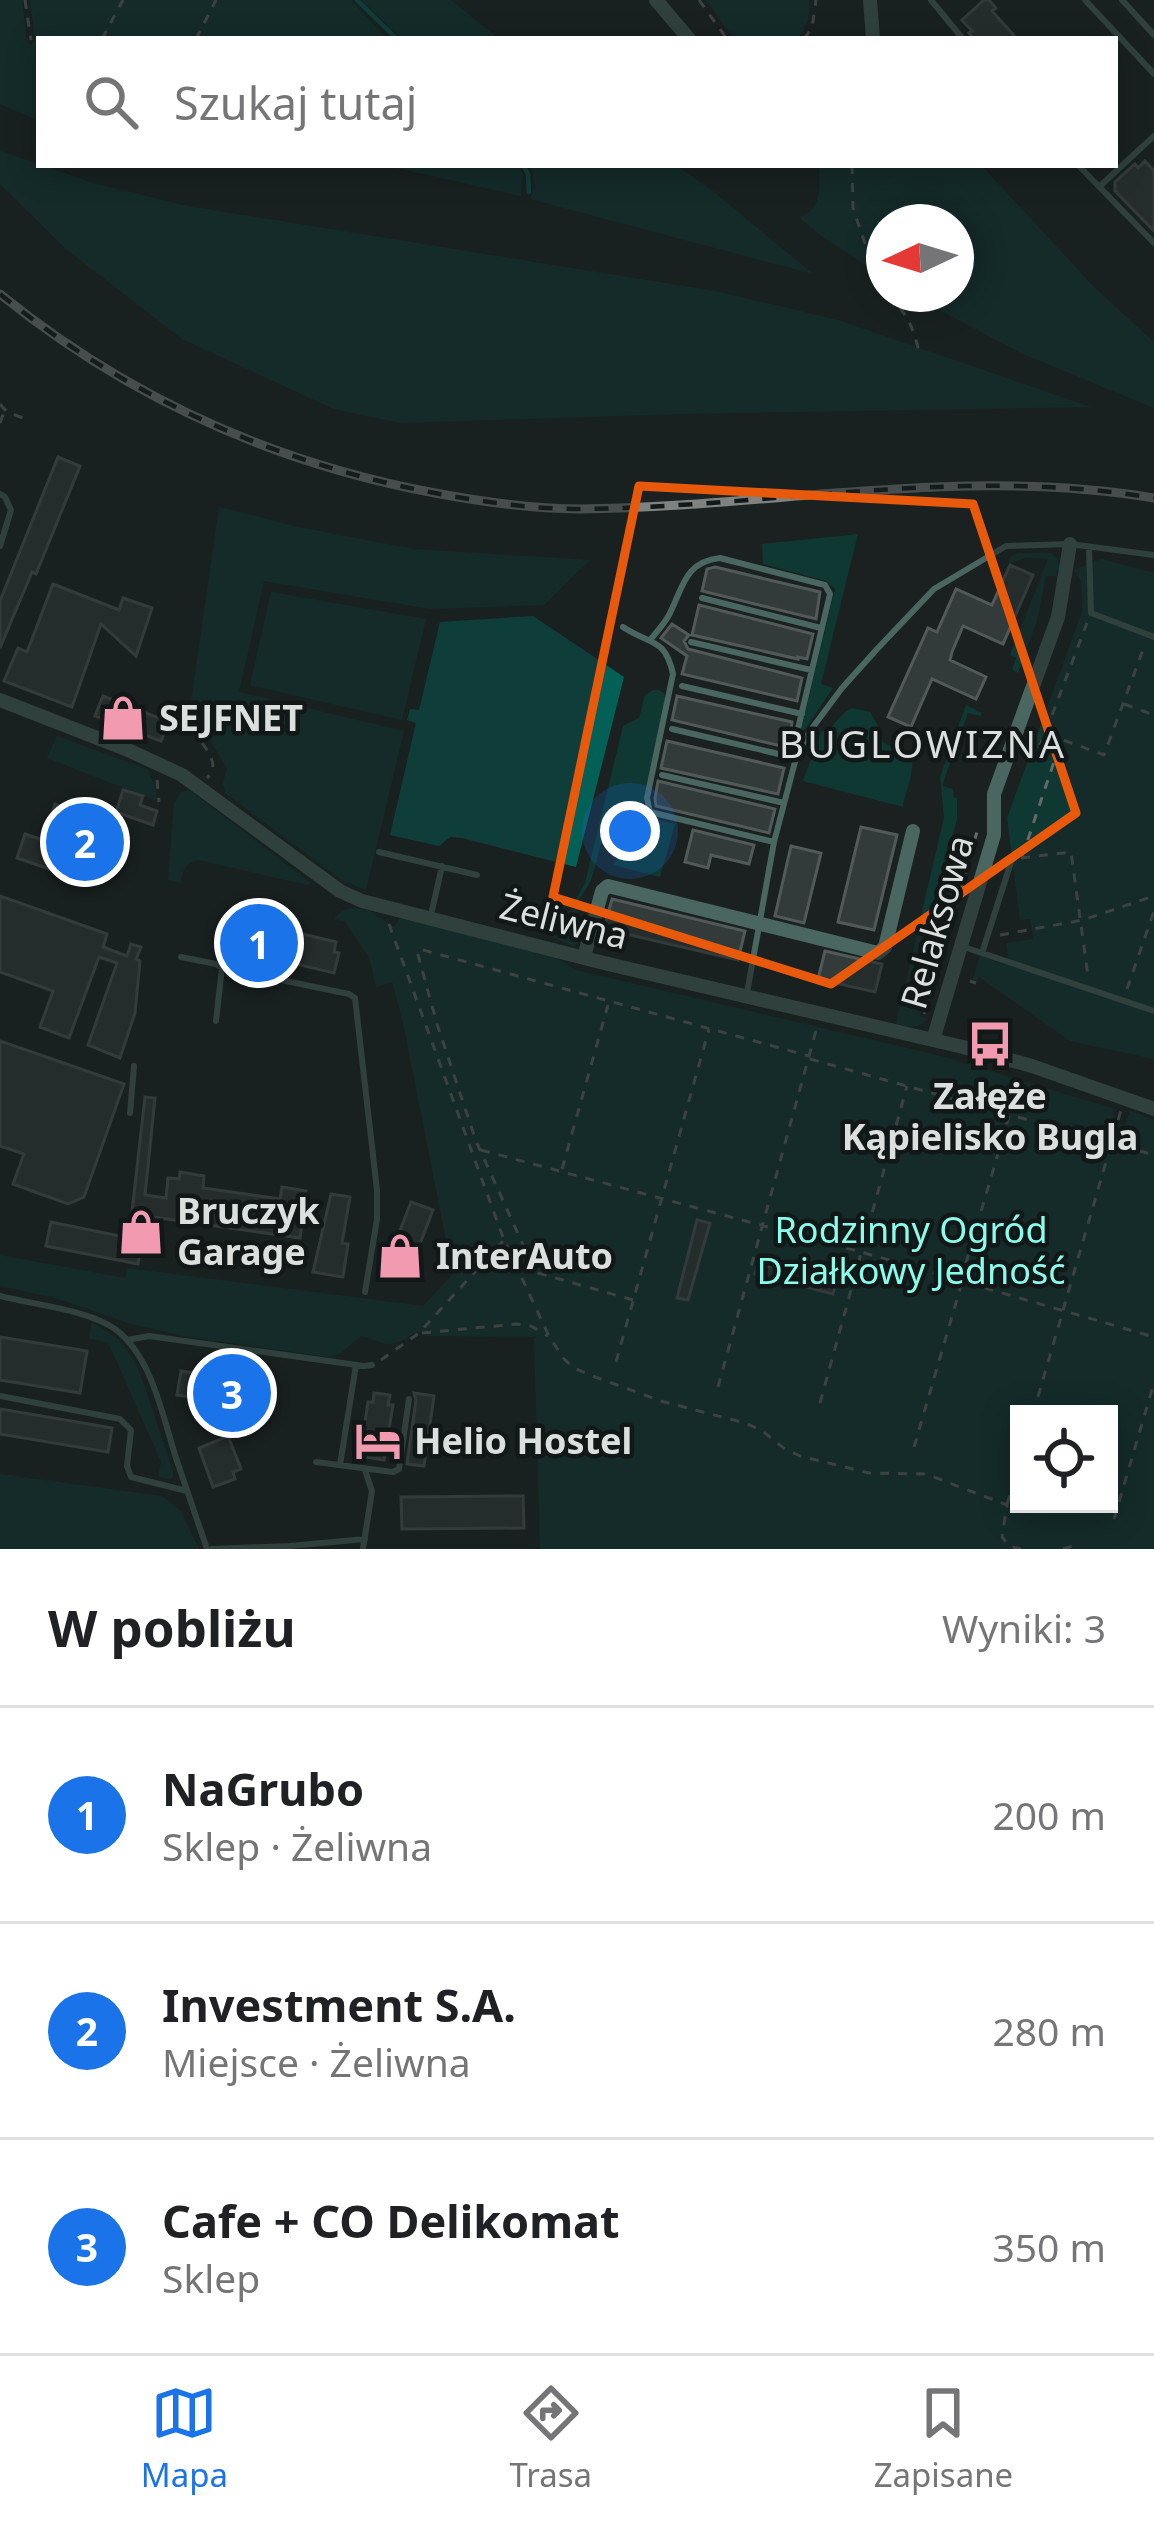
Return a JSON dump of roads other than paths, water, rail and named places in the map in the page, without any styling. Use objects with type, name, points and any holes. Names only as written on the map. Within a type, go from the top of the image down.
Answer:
[{"type":"street","points":[[656,0],[686,36]]},
{"type":"street","points":[[870,0],[873,36]]},
{"type":"street","name":"Relaksowa","points":[[933,1040],[994,835],[994,794],[1058,616],[1070,544]]},
{"type":"street","name":"Żeliwna","points":[[0,700],[182,775],[340,891],[385,908],[933,1040],[1032,1066],[1154,1109]]},
{"type":"street","points":[[584,957],[602,891],[608,886],[878,953],[885,947],[913,831]]},
{"type":"lane","points":[[1085,0],[1154,74]]},
{"type":"lane","points":[[1122,0],[1154,35]]},
{"type":"lane","points":[[937,2],[961,36]]},
{"type":"lane","points":[[1099,188],[1154,136]]},
{"type":"lane","points":[[1081,168],[1154,243]]},
{"type":"lane","points":[[0,494],[11,510],[0,546]]},
{"type":"lane","points":[[747,997],[774,842],[798,754],[842,688],[934,589],[1006,546],[1070,544],[1154,555]]},
{"type":"lane","points":[[1090,546],[1091,613],[1151,636]]},
{"type":"lane","points":[[650,640],[667,620],[684,578],[703,562],[720,558],[830,588],[795,743],[798,754]]},
{"type":"lane","points":[[702,598],[822,628]]},
{"type":"lane","points":[[623,627],[665,650],[673,674],[647,809],[774,842]]},
{"type":"lane","points":[[691,642],[812,670]]},
{"type":"lane","points":[[682,686],[802,714]]},
{"type":"lane","points":[[672,729],[798,754]]},
{"type":"lane","points":[[662,775],[784,803]]},
{"type":"lane","points":[[379,852],[477,874]]},
{"type":"lane","points":[[982,952],[1017,859]]},
{"type":"lane","points":[[430,919],[442,866]]},
{"type":"lane","points":[[961,946],[1154,1011]]},
{"type":"lane","points":[[181,956],[355,998],[377,1190],[377,1219],[364,1292]]},
{"type":"lane","points":[[216,1021],[222,968]]},
{"type":"lane","points":[[130,1113],[134,1066]]},
{"type":"lane","points":[[0,1295],[95,1318],[127,1340],[152,1385],[210,1549],[365,1539]]},
{"type":"lane","points":[[127,1340],[149,1336],[373,1365]]},
{"type":"lane","points":[[340,1466],[356,1364]]},
{"type":"lane","points":[[0,1396],[120,1419],[131,1430],[127,1466],[131,1478],[187,1491]]},
{"type":"lane","points":[[316,1462],[399,1469],[409,1400]]},
{"type":"lane","points":[[364,1469],[372,1491],[364,1549]]},
{"type":"waterway","points":[[357,0],[394,36]]},
{"type":"waterway","points":[[525,168],[529,192]]},
{"type":"railway","points":[[0,294],[99,364],[205,421],[317,464],[453,496],[580,509],[939,487],[1082,489],[1154,498]]},
{"type":"place","name":"SEJFNET","points":[[123,718]]},
{"type":"place","name":"Investment S.A.","points":[[85,842]]},
{"type":"place","name":"NaGrubo","points":[[259,943]]},
{"type":"place","name":"Załęże Kąpielisko Bugla","points":[[990,1044]]},
{"type":"place","name":"Bruczyk Garage","points":[[141,1232]]},
{"type":"place","name":"InterAuto","points":[[400,1256]]},
{"type":"place","name":"Cafe + CO Delikomat","points":[[232,1393]]},
{"type":"place","name":"Helio Hostel","points":[[378,1441]]},
{"type":"district","name":"BUGLOWIZNA","points":[[923,744]]},
{"type":"park label","name":"Rodzinny Ogród Działkowy Jedność","points":[[911,1250]]}]
